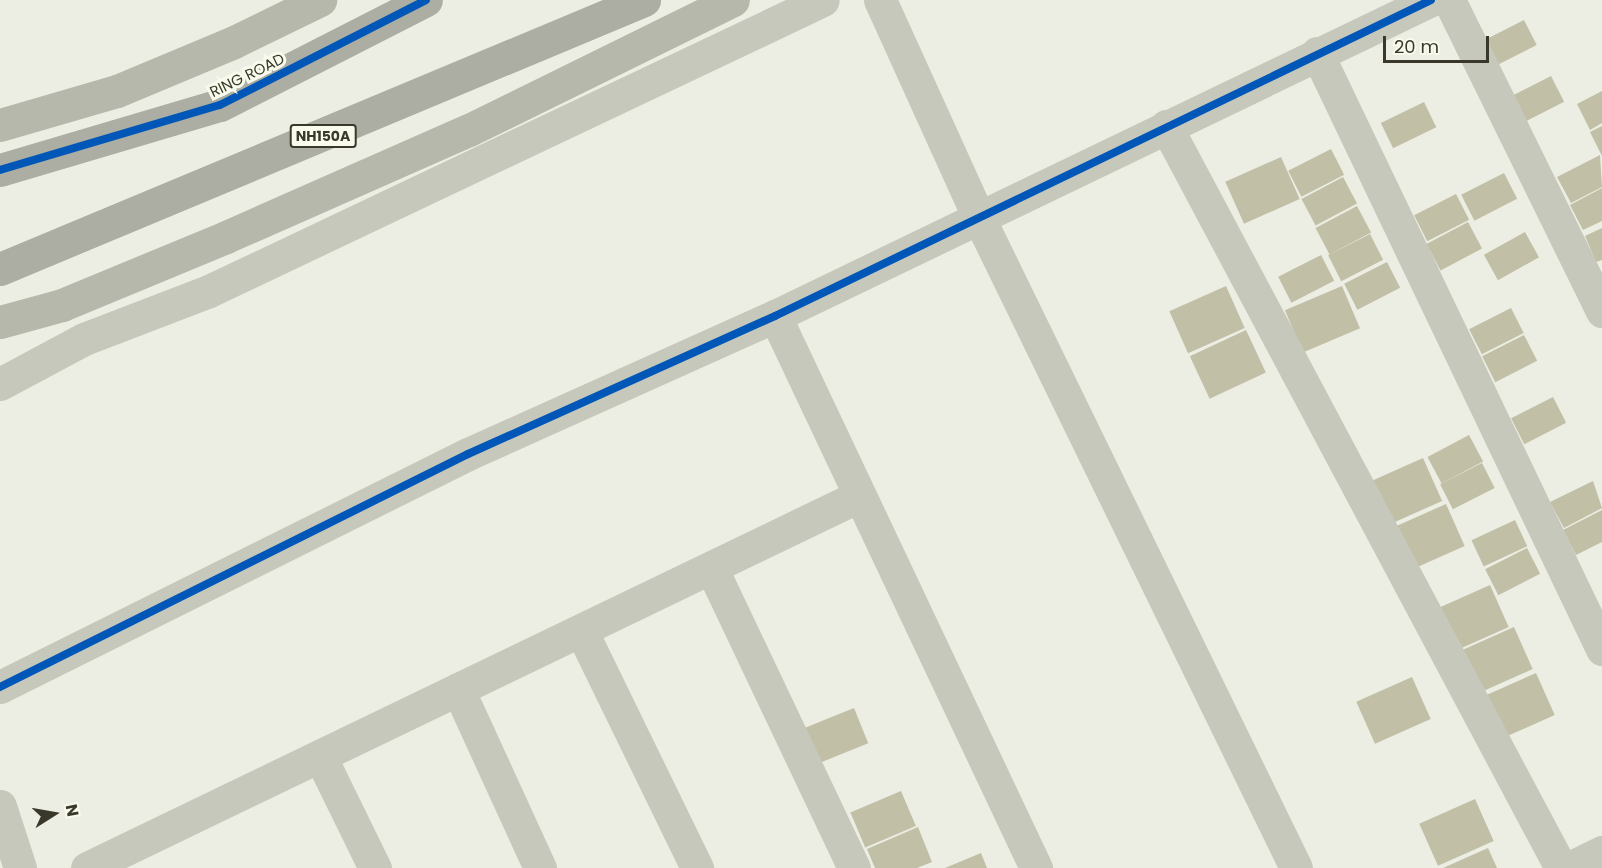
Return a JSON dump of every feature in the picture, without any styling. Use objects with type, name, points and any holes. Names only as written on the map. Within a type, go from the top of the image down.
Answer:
[{"type":"highway","name":"RING ROAD","points":[[0,170],[220,105],[426,0]]},
{"type":"highway","name":"NH150A","points":[[0,269],[644,0]]},
{"type":"street","points":[[0,125],[117,90],[234,42],[320,0]]},
{"type":"street","points":[[0,322],[62,305],[226,237],[469,130],[734,0]]},
{"type":"street","points":[[0,384],[84,339],[209,291],[823,0]]},
{"type":"street","points":[[880,0],[979,218],[1296,868]]},
{"type":"street","points":[[0,687],[468,454],[775,316],[1431,0]]},
{"type":"street","points":[[1449,0],[1602,311]]},
{"type":"street","points":[[1317,53],[1602,649]]},
{"type":"street","points":[[1166,126],[1561,868]]},
{"type":"street","points":[[775,316],[857,497],[1036,868]]},
{"type":"street","points":[[87,868],[321,758],[458,689],[582,632],[857,497]]},
{"type":"street","points":[[712,569],[854,868]]},
{"type":"street","points":[[582,632],[697,868]]},
{"type":"street","points":[[458,689],[540,868]]},
{"type":"street","points":[[321,758],[375,868]]},
{"type":"street","points":[[0,806],[20,868]]},
{"type":"street","points":[[1569,868],[1602,852]]},
{"type":"building","points":[[1524,20],[1537,45],[1495,66],[1482,41]]},
{"type":"building","points":[[1551,76],[1564,102],[1522,123],[1509,97]]},
{"type":"building","points":[[1602,91],[1602,123],[1590,130],[1577,104]]},
{"type":"building","points":[[1424,102],[1436,127],[1393,148],[1381,123]]},
{"type":"building","points":[[1602,126],[1602,156],[1590,132]]},
{"type":"building","points":[[1331,149],[1344,175],[1301,197],[1288,171]]},
{"type":"building","points":[[1600,155],[1602,187],[1571,203],[1557,177]]},
{"type":"building","points":[[1281,157],[1300,199],[1244,224],[1225,182]]},
{"type":"building","points":[[1504,173],[1517,199],[1474,221],[1461,195]]},
{"type":"building","points":[[1343,177],[1357,203],[1316,226],[1302,199]]},
{"type":"building","points":[[1602,188],[1602,221],[1583,230],[1570,205]]},
{"type":"building","points":[[1456,194],[1469,220],[1427,241],[1414,215]]},
{"type":"building","points":[[1357,206],[1371,232],[1330,255],[1316,228]]},
{"type":"building","points":[[1468,222],[1482,248],[1441,271],[1427,244]]},
{"type":"building","points":[[1602,228],[1602,260],[1596,262],[1585,236]]},
{"type":"building","points":[[1525,232],[1539,257],[1498,280],[1484,255]]},
{"type":"building","points":[[1370,234],[1383,260],[1341,281],[1328,255]]},
{"type":"building","points":[[1321,255],[1334,281],[1291,303],[1278,277]]},
{"type":"building","points":[[1387,262],[1400,288],[1357,310],[1344,284]]},
{"type":"building","points":[[1226,286],[1245,328],[1188,353],[1169,311]]},
{"type":"building","points":[[1342,286],[1360,328],[1303,353],[1285,310]]},
{"type":"building","points":[[1511,308],[1524,333],[1482,354],[1469,329]]},
{"type":"building","points":[[1246,330],[1266,373],[1210,399],[1190,356]]},
{"type":"building","points":[[1524,335],[1537,361],[1495,382],[1482,356]]},
{"type":"building","points":[[1553,397],[1566,423],[1524,444],[1511,418]]},
{"type":"building","points":[[1469,435],[1483,461],[1442,484],[1428,457]]},
{"type":"building","points":[[1423,458],[1442,501],[1385,526],[1366,483]]},
{"type":"building","points":[[1482,463],[1495,488],[1453,509],[1440,484]]},
{"type":"building","points":[[1593,481],[1602,508],[1564,528],[1550,502]]},
{"type":"building","points":[[1446,504],[1465,546],[1409,571],[1390,529]]},
{"type":"building","points":[[1602,510],[1602,542],[1576,555],[1563,530]]},
{"type":"building","points":[[1515,520],[1527,546],[1484,567],[1471,540]]},
{"type":"building","points":[[1527,548],[1540,574],[1498,595],[1485,569]]},
{"type":"building","points":[[1490,585],[1509,627],[1452,652],[1433,610]]},
{"type":"building","points":[[1514,627],[1533,669],[1476,694],[1457,652]]},
{"type":"building","points":[[1536,673],[1555,715],[1499,740],[1480,698]]},
{"type":"building","points":[[1412,677],[1431,719],[1375,744],[1356,702]]},
{"type":"building","points":[[854,708],[868,743],[816,764],[802,729]]},
{"type":"building","points":[[901,791],[916,826],[865,847],[850,812]]},
{"type":"building","points":[[1475,799],[1494,841],[1438,866],[1419,824]]},
{"type":"building","points":[[918,827],[932,862],[917,868],[875,868],[867,849]]},
{"type":"building","points":[[1488,848],[1497,868],[1443,868]]},
{"type":"building","points":[[981,853],[987,868],[945,868]]},
{"type":"cycle path","points":[[0,170],[220,105],[426,0]]},
{"type":"cycle path","points":[[0,687],[468,454],[775,316],[1431,0]]}]
